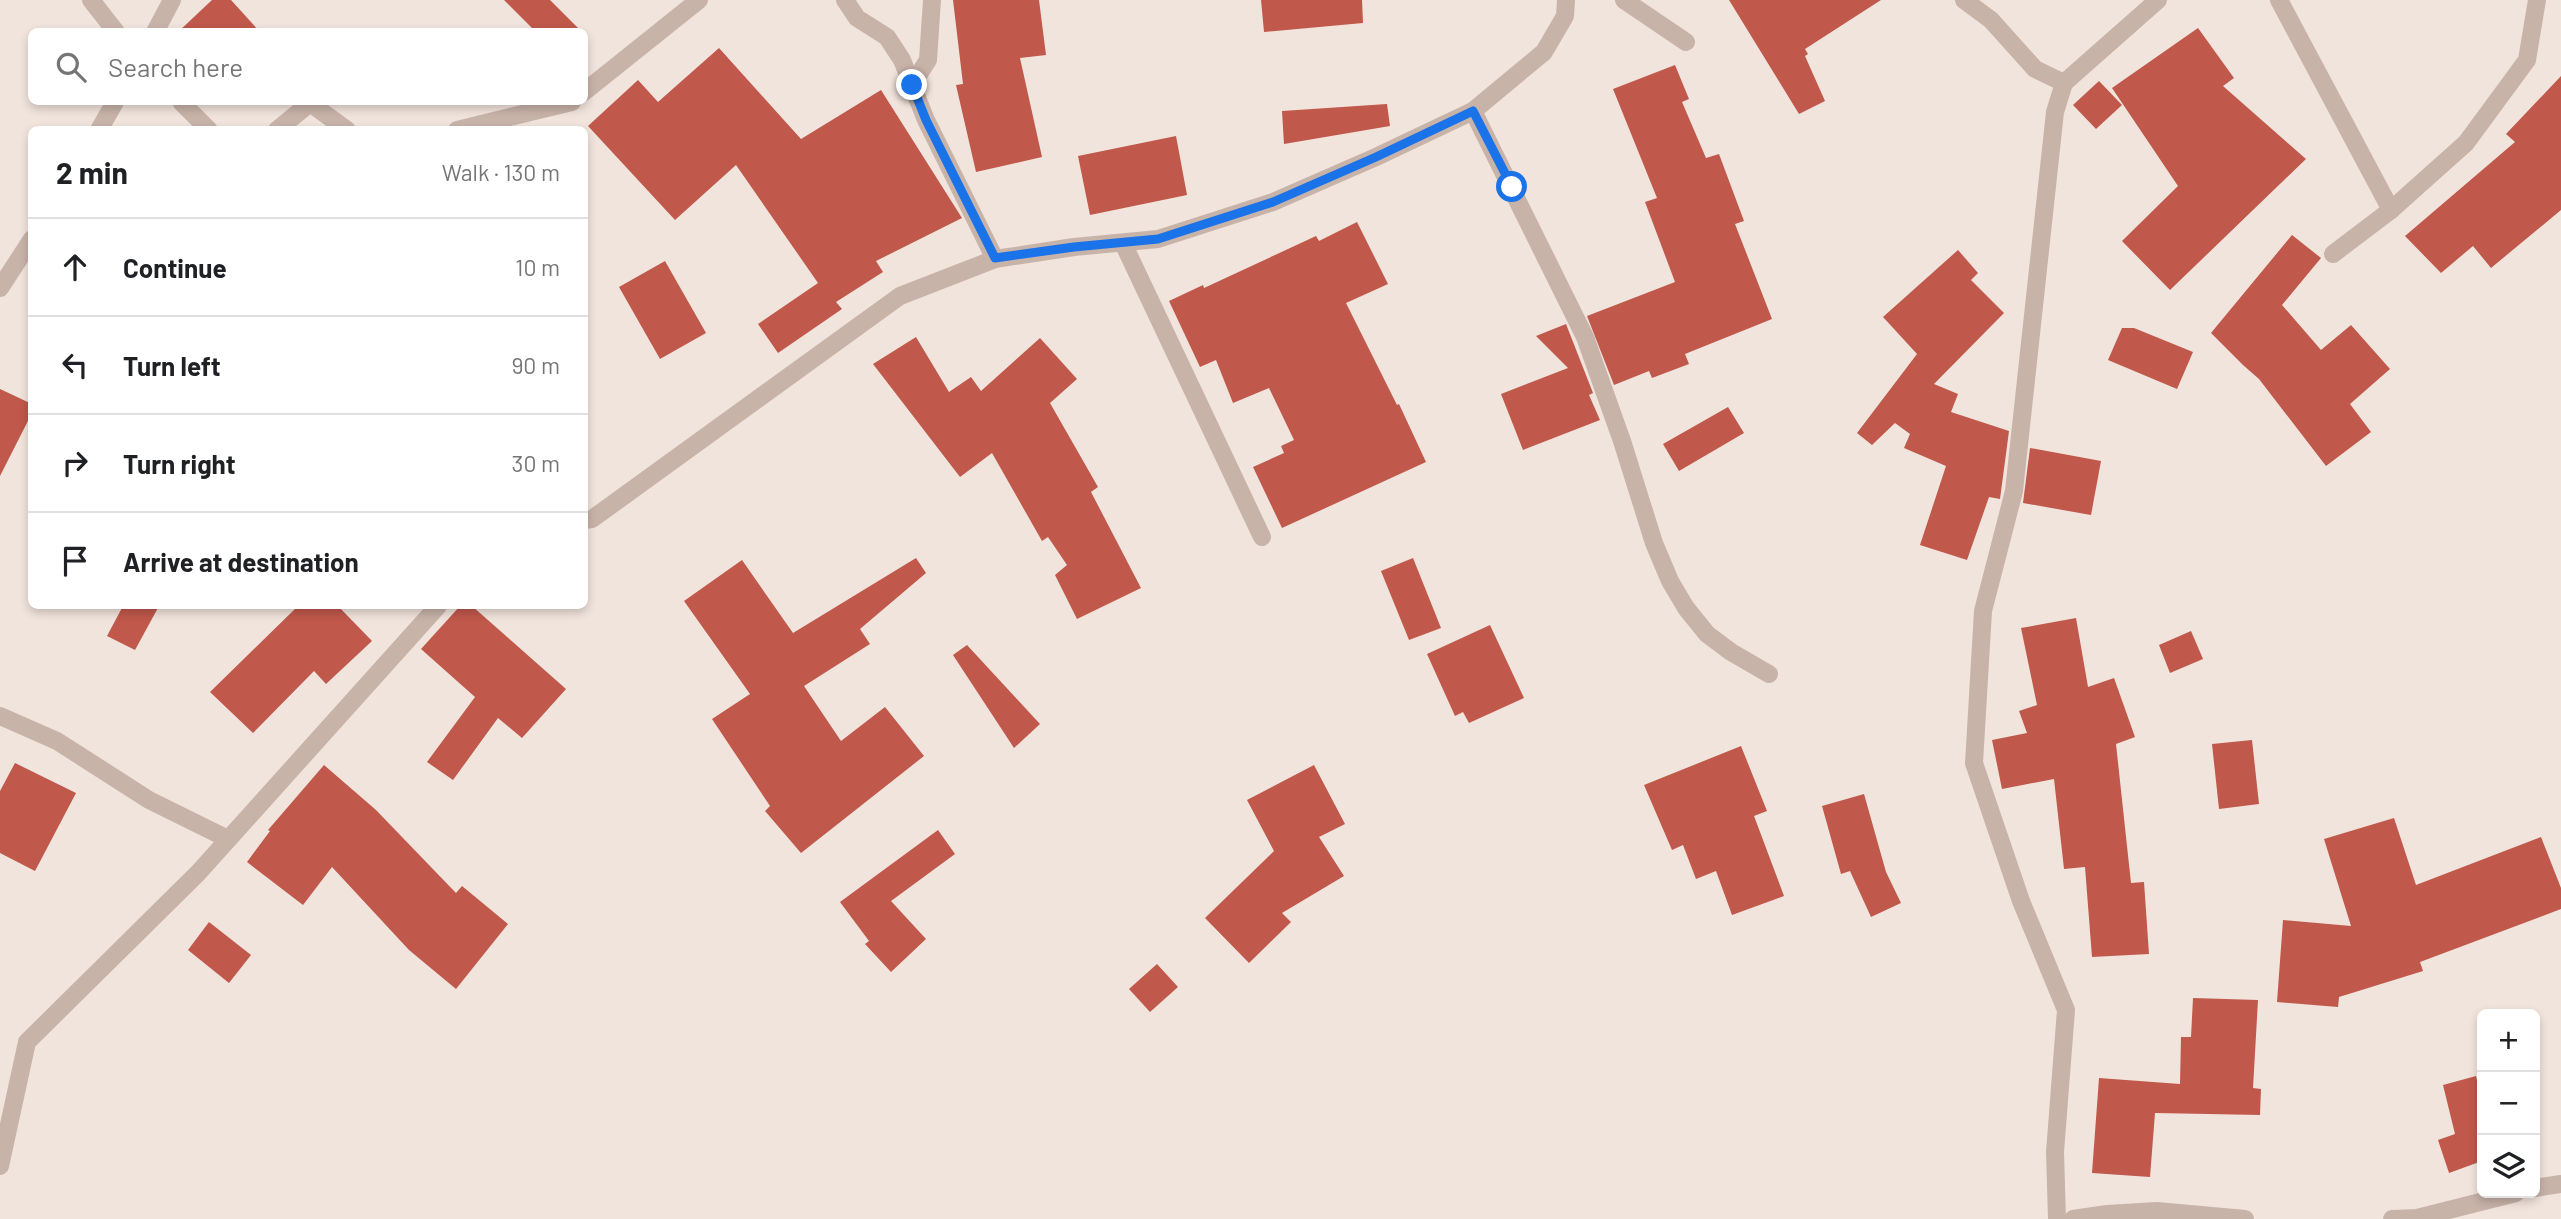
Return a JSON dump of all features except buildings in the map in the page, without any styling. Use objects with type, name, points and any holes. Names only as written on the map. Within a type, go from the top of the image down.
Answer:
[{"type":"street","points":[[91,0],[113,28]]},
{"type":"street","points":[[157,28],[172,0]]},
{"type":"street","points":[[588,89],[699,0]]},
{"type":"street","points":[[845,0],[857,18],[887,37],[902,60],[926,120],[995,258]]},
{"type":"street","points":[[912,85],[928,60],[932,0]]},
{"type":"street","points":[[588,520],[900,296],[995,258],[1158,239],[1273,202],[1473,111],[1544,52],[1565,16],[1566,0]]},
{"type":"street","points":[[1624,0],[1686,42]]},
{"type":"street","points":[[1964,0],[1991,20],[2035,69],[2064,82]]},
{"type":"street","points":[[2057,1219],[2054,1152],[2066,1010],[2021,901],[1974,763],[1983,611],[2014,491],[2054,112],[2064,82],[2158,0]]},
{"type":"street","points":[[2279,0],[2391,210]]},
{"type":"street","points":[[2333,254],[2391,210],[2466,143],[2526,60],[2538,0]]},
{"type":"street","points":[[101,126],[113,105]]},
{"type":"street","points":[[184,105],[205,126]]},
{"type":"street","points":[[282,126],[308,105]]},
{"type":"street","points":[[313,105],[342,126]]},
{"type":"street","points":[[473,126],[560,105]]},
{"type":"street","points":[[1473,111],[1585,337],[1654,543],[1670,581],[1686,608],[1707,634],[1731,652],[1769,674]]},
{"type":"street","points":[[1123,243],[1262,537]]},
{"type":"street","points":[[0,288],[28,245]]},
{"type":"street","points":[[0,1167],[27,1042],[198,873],[435,609]]},
{"type":"street","points":[[0,716],[57,741],[149,800],[228,839]]},
{"type":"street","points":[[2540,1187],[2561,1184]]},
{"type":"street","points":[[2392,1219],[2417,1218],[2496,1198]]},
{"type":"street","points":[[2073,1219],[2157,1211],[2245,1219]]},
{"type":"route","points":[[912,85],[926,120],[995,258],[1158,239],[1273,202],[1473,111],[1512,187]]}]
